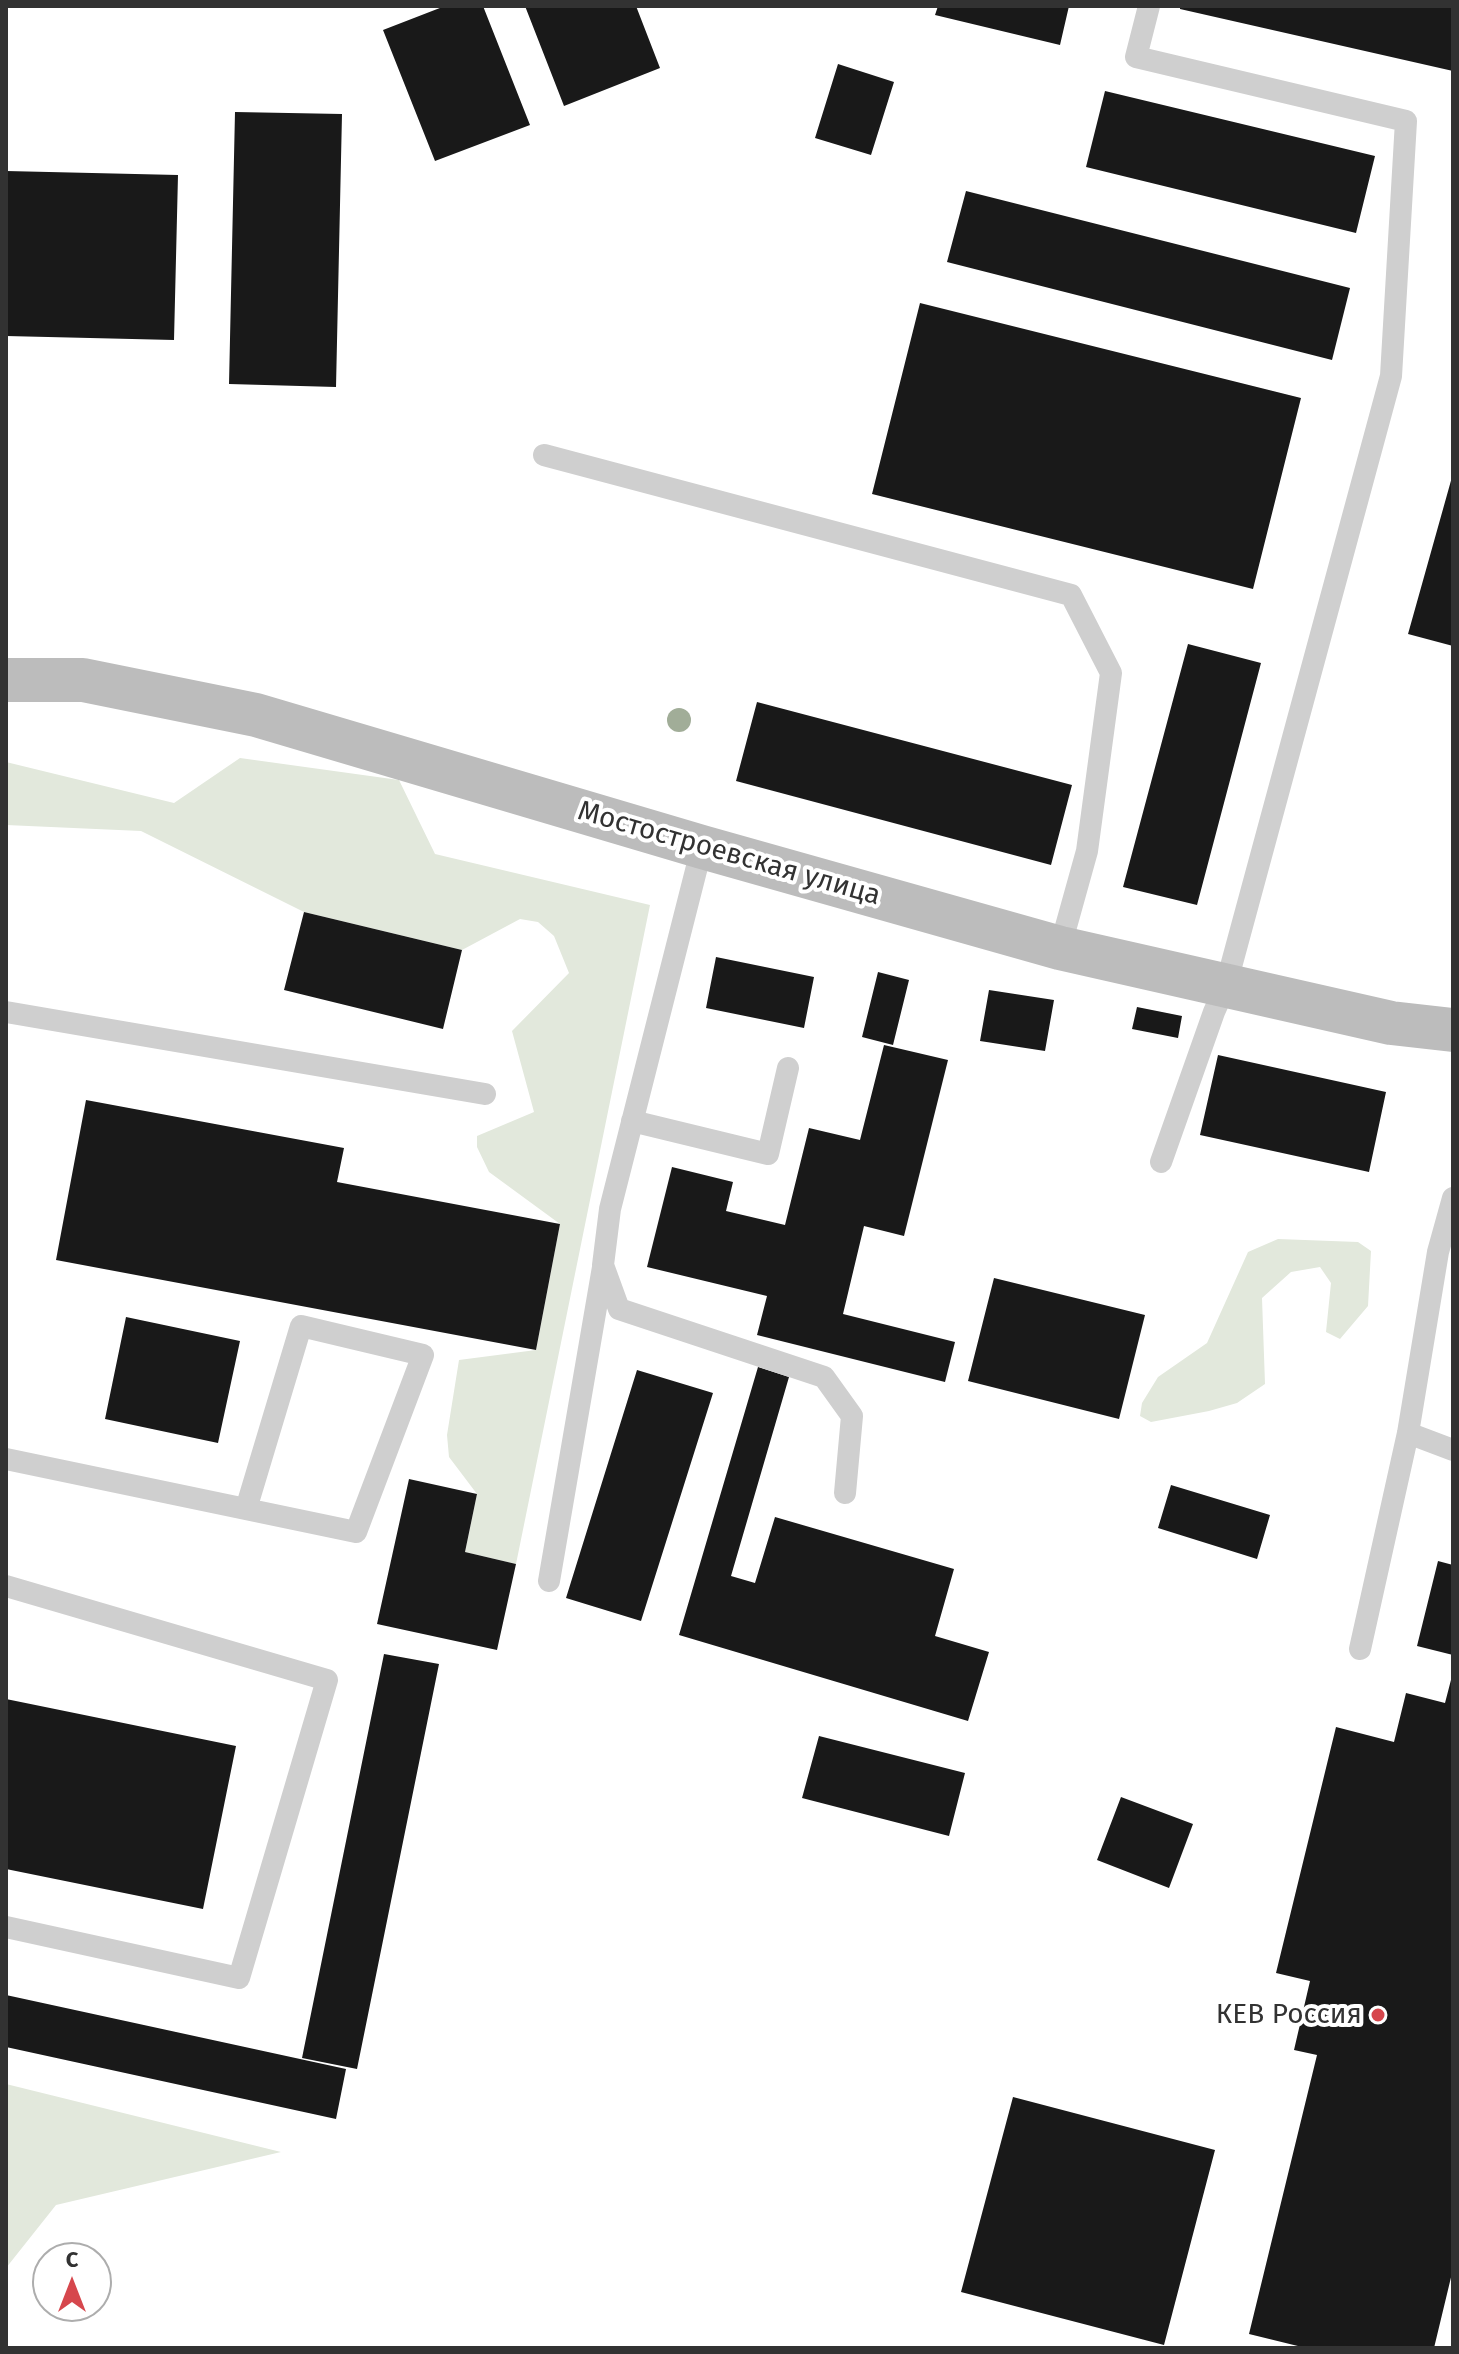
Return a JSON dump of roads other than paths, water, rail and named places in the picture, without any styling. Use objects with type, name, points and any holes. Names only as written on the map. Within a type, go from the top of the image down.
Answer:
[{"type":"main road","name":"Мостостроевская улица","points":[[6,680],[83,680],[256,715],[702,847],[1060,948],[1391,1023],[1453,1030]]},
{"type":"lane","points":[[1149,6],[1136,57],[1406,121],[1391,376],[1226,985],[1161,1162]]},
{"type":"lane","points":[[544,455],[1071,595],[1111,673],[1087,851],[1060,948]]},
{"type":"lane","points":[[549,1581],[610,1209],[702,847]]},
{"type":"lane","points":[[6,1012],[485,1094]]},
{"type":"lane","points":[[632,1121],[768,1154],[788,1068]]},
{"type":"lane","points":[[1360,1649],[1408,1433],[1438,1252],[1453,1198]]},
{"type":"lane","points":[[603,1265],[619,1309],[824,1377],[852,1416],[845,1493]]},
{"type":"lane","points":[[6,1459],[356,1532],[423,1355],[301,1326],[246,1509]]},
{"type":"lane","points":[[1408,1433],[1453,1450]]},
{"type":"lane","points":[[6,1586],[327,1680],[239,1978],[6,1927]]},
{"type":"place","name":"КЕВ Россия","points":[[1378,2015]]}]
